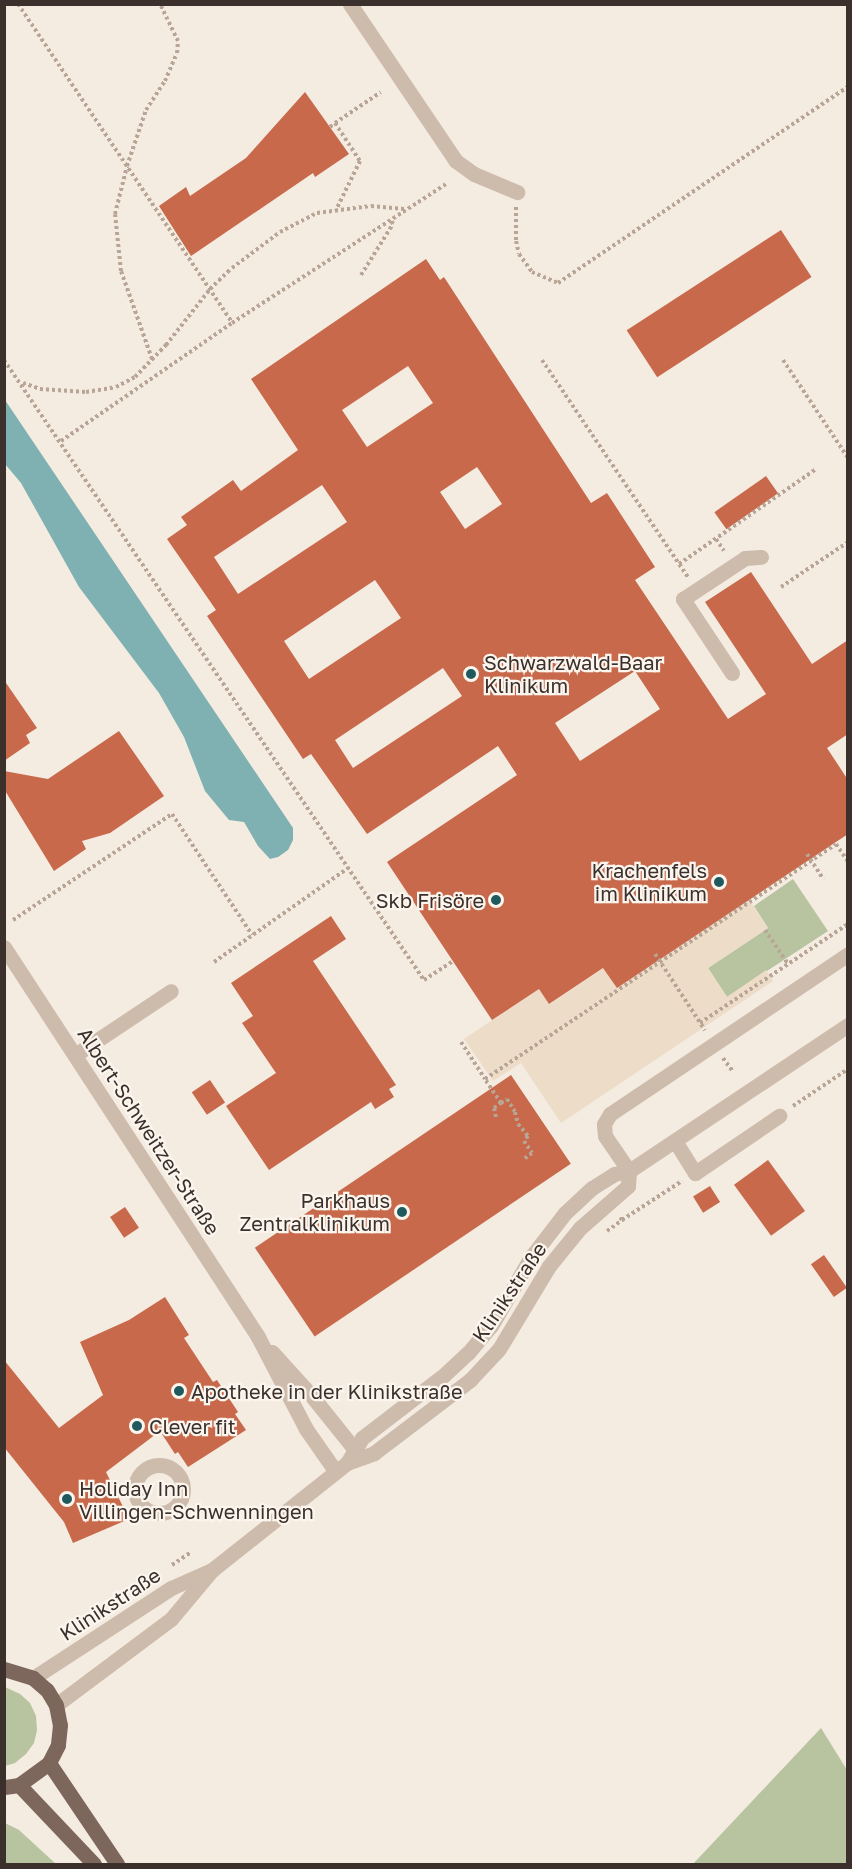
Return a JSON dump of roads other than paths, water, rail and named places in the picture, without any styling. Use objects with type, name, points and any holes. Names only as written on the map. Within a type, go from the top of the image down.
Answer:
[{"type":"main road","points":[[4,1669],[17,1671],[33,1678],[46,1690],[56,1706],[60,1725],[58,1745],[49,1763],[12,1786],[66,1832],[94,1864]]},
{"type":"main road","points":[[49,1763],[117,1864]]},
{"type":"street","points":[[350,4],[456,161],[474,174],[517,192]]},
{"type":"street","points":[[732,673],[683,599],[745,558],[761,557]]},
{"type":"street","name":"Albert-Schweitzer-Straße","points":[[4,947],[258,1337],[306,1430],[346,1462]]},
{"type":"street","points":[[629,1171],[605,1136],[604,1124],[610,1114],[848,954]]},
{"type":"street","points":[[75,1055],[171,991]]},
{"type":"street","name":"Klinikstraße","points":[[56,1706],[171,1619],[212,1570],[346,1462],[362,1438],[444,1375],[468,1353],[491,1326],[531,1257],[565,1213],[592,1188],[614,1174],[629,1171],[848,1025]]},
{"type":"street","points":[[675,1141],[695,1173],[779,1116]]},
{"type":"street","name":"Klinikstraße","points":[[346,1462],[374,1453],[470,1380],[499,1349],[549,1266],[580,1228],[628,1186],[629,1171]]},
{"type":"street","name":"Albert-Schweitzer-Straße","points":[[258,1337],[311,1395],[346,1462]]},
{"type":"street","name":"Klinikstraße","points":[[33,1678],[171,1588],[212,1570]]},
{"type":"water","points":[[5,400],[293,828],[293,840],[288,850],[278,857],[270,859],[258,846],[244,822],[229,820],[205,791],[184,737],[159,693],[79,587],[21,483],[5,464]]},
{"type":"place","name":"Schwarzwald-Baar Klinikum","points":[[471,674]]},
{"type":"place","name":"Krachenfels im Klinikum","points":[[719,882]]},
{"type":"place","name":"Skb Frisöre","points":[[496,900]]},
{"type":"place","name":"Parkhaus Zentralklinikum","points":[[402,1212]]},
{"type":"place","name":"Apotheke in der Klinikstraße","points":[[179,1391]]},
{"type":"place","name":"Clever fit","points":[[137,1426]]},
{"type":"place","name":"Holiday Inn Villingen-Schwenningen","points":[[67,1499]]}]
